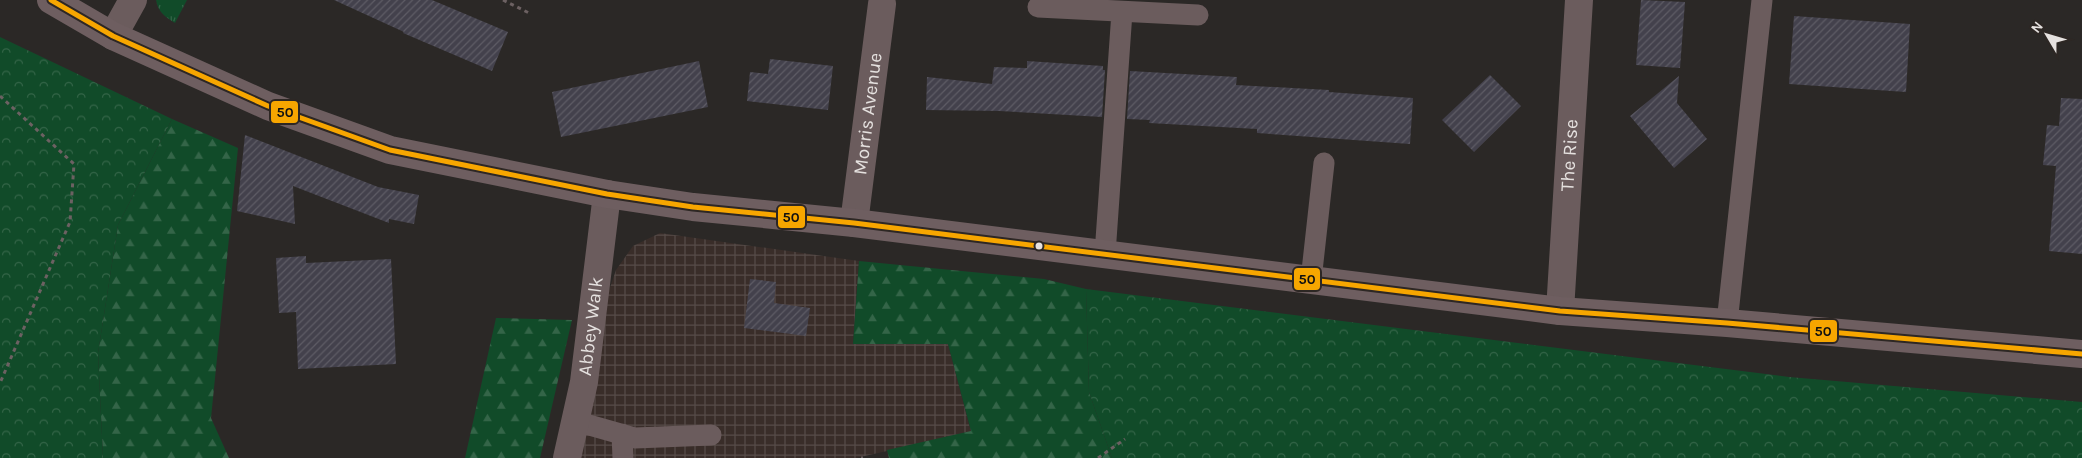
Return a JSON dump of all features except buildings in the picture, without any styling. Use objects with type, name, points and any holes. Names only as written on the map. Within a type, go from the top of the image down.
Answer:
[{"type":"street","points":[[51,0],[113,36],[268,106],[390,150],[607,194],[693,207],[854,223],[1560,311],[1727,323],[2082,354]]},
{"type":"street","points":[[113,36],[133,0]]},
{"type":"street","name":"The Rise","points":[[1560,311],[1578,0]]},
{"type":"street","name":"Morris Avenue","points":[[854,223],[882,4]]},
{"type":"street","name":"Abbey Walk","points":[[567,458],[584,382],[607,194]]},
{"type":"lane","points":[[1727,323],[1762,0]]},
{"type":"lane","points":[[1038,7],[1198,16]]},
{"type":"lane","points":[[1105,254],[1122,12]]},
{"type":"lane","points":[[1311,280],[1324,163]]},
{"type":"lane","points":[[575,421],[635,438],[711,435]]},
{"type":"lane","points":[[622,434],[623,458]]},
{"type":"path","points":[[503,0],[531,14]]},
{"type":"path","points":[[0,96],[74,164],[70,222],[0,383]]},
{"type":"path","points":[[1098,458],[1125,439]]},
{"type":"shaded area","points":[[660,233],[859,261],[853,343],[948,344],[971,432],[856,458],[576,458],[606,299],[616,270],[633,246]]},
{"type":"green space","points":[[156,0],[187,0],[175,23],[162,14]]},
{"type":"green space","points":[[0,37],[172,119],[118,225],[98,353],[103,458],[0,458]]},
{"type":"green space","points":[[172,119],[238,148],[211,418],[229,458],[103,458],[98,353],[118,225]]},
{"type":"green space","points":[[859,261],[1044,279],[1086,289],[1089,392],[1112,458],[889,458],[887,450],[971,431],[948,344],[853,344]]},
{"type":"green space","points":[[1086,289],[1789,377],[2082,402],[2082,458],[1112,458],[1089,392]]},
{"type":"green space","points":[[496,318],[572,320],[540,458],[465,458]]},
{"type":"transit line","name":"50","points":[[51,0],[113,36],[268,106],[390,150],[607,194],[693,207],[854,223],[1560,311],[1727,323],[2082,354]]}]
